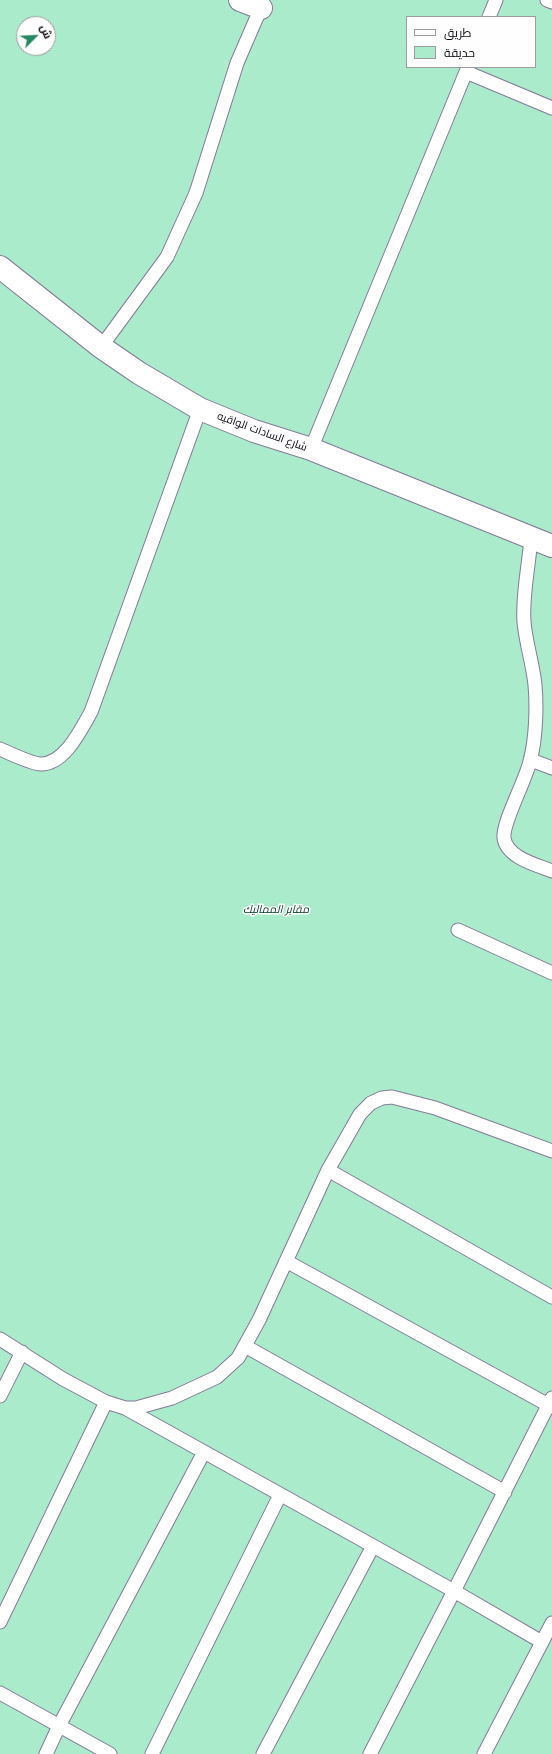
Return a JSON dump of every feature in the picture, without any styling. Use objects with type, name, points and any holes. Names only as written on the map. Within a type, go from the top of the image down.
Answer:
[{"type":"street","points":[[240,0],[263,4]]},
{"type":"street","name":"شارع السادات الواقيه","points":[[0,266],[101,346],[138,373],[200,409],[254,431],[311,449],[552,546]]},
{"type":"lane","points":[[489,16],[496,0]]},
{"type":"lane","points":[[547,0],[552,2]]},
{"type":"lane","points":[[101,346],[167,257],[196,192],[237,63],[263,4]]},
{"type":"lane","points":[[311,449],[467,70],[552,108]]},
{"type":"lane","points":[[0,749],[41,764],[57,759],[73,743],[88,718],[200,409]]},
{"type":"lane","points":[[531,538],[524,624],[535,686],[535,731],[531,760],[523,784],[506,823],[504,838],[512,852],[552,871]]},
{"type":"lane","points":[[531,760],[552,768]]},
{"type":"lane","points":[[458,930],[552,973]]},
{"type":"lane","points":[[125,1408],[136,1408],[172,1398],[217,1376],[238,1358],[259,1320],[328,1170],[360,1114],[371,1103],[382,1098],[392,1096],[435,1108],[552,1151]]},
{"type":"lane","points":[[328,1170],[552,1297]]},
{"type":"lane","points":[[286,1261],[551,1403],[370,1754]]},
{"type":"lane","points":[[0,1338],[63,1380],[106,1402],[125,1408],[454,1591],[542,1642]]},
{"type":"lane","points":[[245,1346],[505,1492]]},
{"type":"lane","points":[[0,1396],[22,1352]]},
{"type":"lane","points":[[0,1622],[106,1402]]},
{"type":"lane","points":[[46,1754],[59,1726],[204,1452]]},
{"type":"lane","points":[[152,1754],[280,1494]]},
{"type":"lane","points":[[263,1754],[373,1546]]},
{"type":"lane","points":[[484,1754],[552,1623]]},
{"type":"lane","points":[[0,1694],[110,1754]]},
{"type":"green space","name":"مقابر المماليك","points":[[0,0],[552,0],[552,1754],[0,1754]]}]
